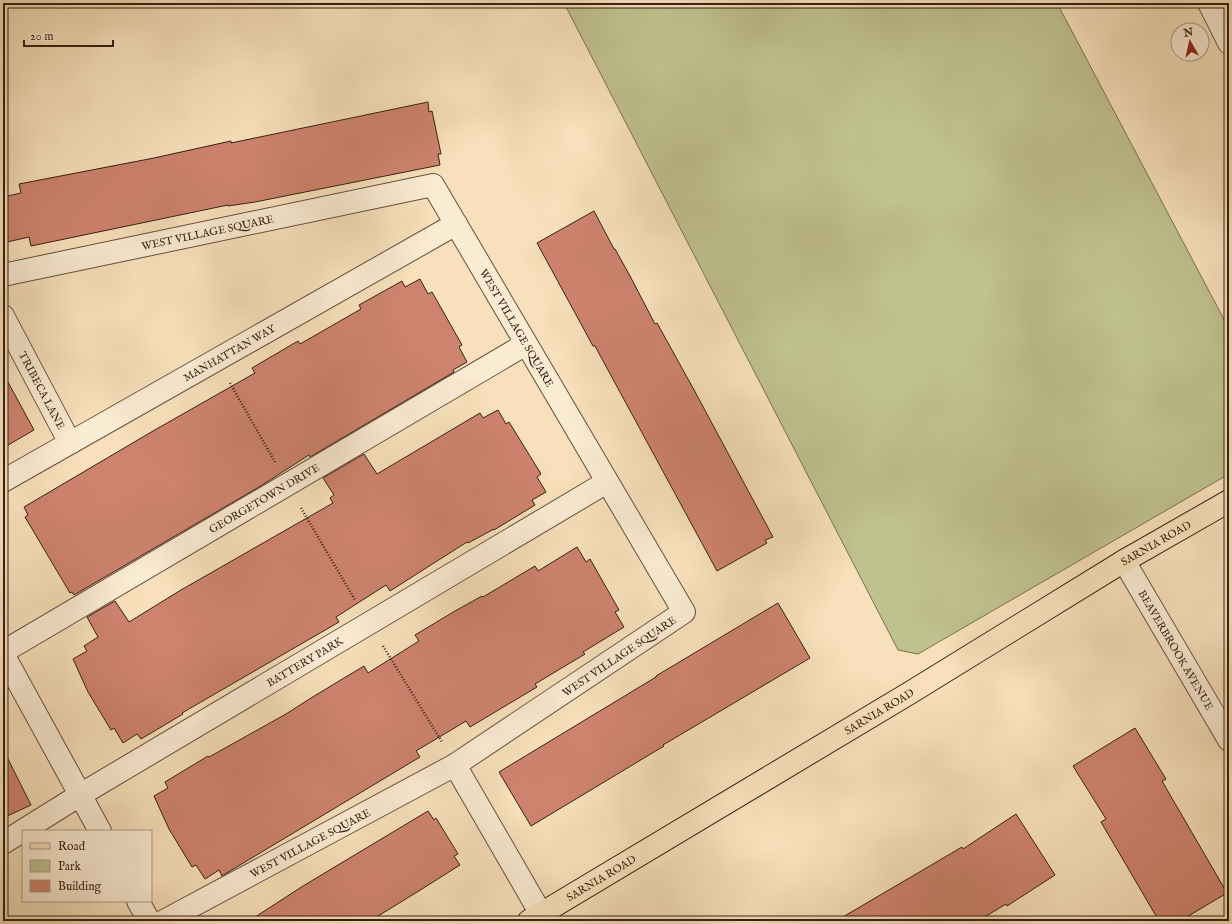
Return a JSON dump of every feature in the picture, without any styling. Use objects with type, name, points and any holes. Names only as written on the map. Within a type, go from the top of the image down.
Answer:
[{"type":"main road","name":"SARNIA ROAD","points":[[535,917],[908,694],[1124,561],[1229,501]]},
{"type":"street","points":[[1208,3],[1229,43]]},
{"type":"street","name":"WEST VILLAGE SQUARE","points":[[3,274],[432,185],[684,612],[456,765],[164,921]]},
{"type":"street","name":"MANHATTAN WAY","points":[[3,481],[456,224]]},
{"type":"street","name":"TRIBECA LANE","points":[[3,316],[70,443]]},
{"type":"street","name":"GEORGETOWN DRIVE","points":[[3,653],[526,344]]},
{"type":"street","name":"BATTERY PARK","points":[[24,830],[80,795],[607,482]]},
{"type":"street","name":"BEAVERBROOK AVENUE","points":[[1124,561],[1229,740]]},
{"type":"street","points":[[3,653],[99,830]]},
{"type":"street","points":[[456,765],[535,917]]},
{"type":"street","name":"BATTERY PARK","points":[[3,843],[22,831]]},
{"type":"street","points":[[139,902],[149,921]]},
{"type":"path","points":[[217,360],[287,485],[456,765]]},
{"type":"green space","points":[[564,3],[1057,3],[1229,329],[1229,474],[918,654],[898,650]]},
{"type":"building","points":[[428,102],[429,112],[432,111],[441,154],[438,154],[440,165],[255,202],[228,205],[31,246],[29,237],[3,243],[3,197],[21,193],[19,184],[154,158],[231,141],[231,143]]},
{"type":"building","points":[[594,211],[655,324],[657,323],[693,388],[773,537],[765,540],[767,543],[717,571],[595,346],[593,346],[537,243]]},
{"type":"building","points":[[420,279],[428,294],[432,292],[462,345],[459,347],[467,362],[453,370],[454,372],[310,457],[309,455],[259,487],[74,595],[72,592],[70,593],[25,517],[28,515],[24,507],[255,373],[252,368],[298,341],[300,344],[361,309],[359,305],[402,281],[405,287]]},
{"type":"building","points":[[3,373],[34,430],[3,448]]},
{"type":"building","points":[[498,410],[506,424],[509,422],[541,474],[537,477],[546,492],[532,500],[535,505],[494,530],[468,543],[467,542],[390,591],[386,585],[336,617],[339,622],[182,713],[183,714],[141,739],[137,734],[123,743],[114,728],[111,730],[88,692],[73,659],[87,651],[84,646],[98,637],[87,617],[115,601],[129,622],[181,590],[333,503],[330,498],[334,495],[323,478],[364,454],[377,474],[480,413],[483,418]]},
{"type":"building","points":[[577,547],[586,562],[590,559],[619,610],[615,612],[624,627],[583,652],[585,654],[535,684],[537,687],[470,727],[466,721],[416,751],[420,757],[222,876],[219,870],[205,879],[196,865],[192,867],[169,829],[154,796],[168,788],[165,782],[208,756],[209,757],[286,714],[364,666],[368,673],[419,641],[415,635],[535,566],[538,571]]},
{"type":"building","points":[[778,603],[810,658],[663,745],[664,746],[531,826],[499,772]]},
{"type":"building","points":[[1135,728],[1166,779],[1162,781],[1227,893],[1180,921],[1159,921],[1101,822],[1106,819],[1073,766]]},
{"type":"building","points":[[3,749],[31,805],[3,818]]},
{"type":"building","points":[[428,811],[434,820],[436,818],[458,854],[454,856],[460,865],[370,921],[249,921],[303,886]]},
{"type":"building","points":[[1016,814],[1055,875],[1007,906],[1006,904],[978,921],[836,921],[962,847],[963,849]]}]
